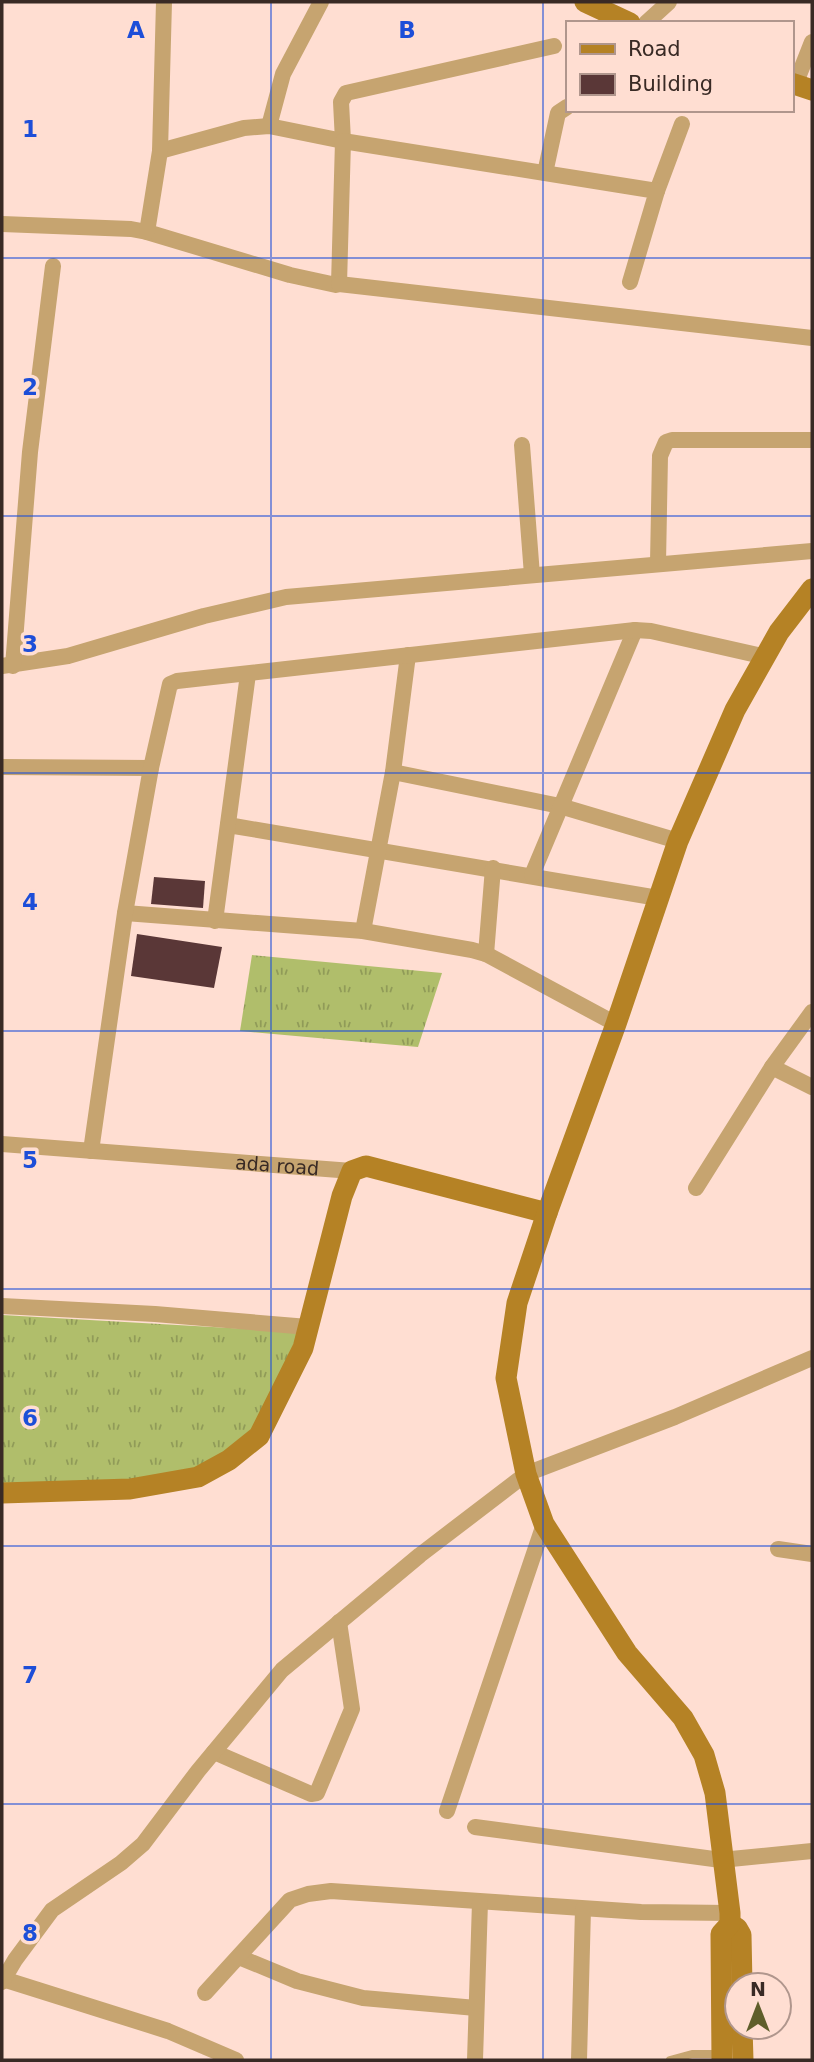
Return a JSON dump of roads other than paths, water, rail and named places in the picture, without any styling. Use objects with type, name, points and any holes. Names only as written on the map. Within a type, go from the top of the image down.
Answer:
[{"type":"main road","points":[[585,2],[626,21]]},
{"type":"main road","points":[[742,1971],[741,1935],[730,1918],[715,1793],[704,1755],[683,1718],[627,1653],[544,1524],[526,1475],[506,1378],[517,1303],[616,1024],[677,841],[735,710],[779,632],[812,589]]},
{"type":"main road","name":"ada road","points":[[352,1171],[366,1166],[547,1213]]},
{"type":"main road","points":[[2,1495],[130,1489],[198,1477],[214,1470],[259,1436],[303,1348],[342,1196],[352,1171]]},
{"type":"main road","points":[[722,2057],[721,1934],[730,1918]]},
{"type":"main road","points":[[742,2041],[743,2060]]},
{"type":"street","points":[[149,220],[160,151],[164,2]]},
{"type":"street","points":[[269,126],[283,74],[321,2]]},
{"type":"street","points":[[648,21],[669,2]]},
{"type":"street","points":[[800,86],[812,42]]},
{"type":"street","points":[[2,224],[131,229],[149,220],[289,275],[336,285],[339,275],[343,141],[341,102],[346,93],[554,46]]},
{"type":"street","points":[[545,173],[558,113],[566,108]]},
{"type":"street","points":[[630,282],[657,191],[682,124]]},
{"type":"street","points":[[160,151],[244,128],[269,126],[343,141],[657,191]]},
{"type":"street","points":[[53,266],[8,666],[68,656],[214,614],[286,597],[812,551]]},
{"type":"street","points":[[339,275],[812,338]]},
{"type":"street","points":[[659,564],[660,456],[666,442],[812,440]]},
{"type":"street","points":[[522,445],[531,575]]},
{"type":"street","points":[[91,1151],[125,912],[151,768],[170,684],[177,681],[408,654],[635,630],[651,631],[765,657]]},
{"type":"street","points":[[533,875],[635,630]]},
{"type":"street","points":[[363,931],[393,772],[408,654]]},
{"type":"street","points":[[215,921],[248,674]]},
{"type":"street","points":[[2,767],[151,768]]},
{"type":"street","points":[[393,772],[560,806],[677,841]]},
{"type":"street","points":[[228,825],[658,898]]},
{"type":"street","points":[[485,954],[493,868]]},
{"type":"street","points":[[125,912],[363,931],[472,950],[485,954],[616,1024]]},
{"type":"street","points":[[696,1188],[772,1067],[812,1012]]},
{"type":"street","points":[[772,1067],[812,1087]]},
{"type":"street","name":"ada road","points":[[2,1144],[352,1171]]},
{"type":"street","points":[[2,1306],[155,1314],[308,1327]]},
{"type":"street","points":[[236,2060],[168,2031],[3,1981],[52,1910],[121,1863],[143,1844],[282,1670],[420,1555],[526,1475],[675,1417],[812,1358]]},
{"type":"street","points":[[447,1811],[544,1524]]},
{"type":"street","points":[[778,1549],[812,1554]]},
{"type":"street","points":[[214,1752],[311,1794],[317,1793],[352,1709],[339,1622]]},
{"type":"street","points":[[475,1827],[721,1860],[812,1851]]},
{"type":"street","points":[[205,1993],[289,1900],[308,1894],[331,1891],[730,1918]]},
{"type":"street","points":[[475,2060],[480,1902]]},
{"type":"street","points":[[579,2060],[583,1909]]},
{"type":"street","points":[[239,1957],[307,1984],[362,1998],[476,2008]]},
{"type":"lane","points":[[670,2060],[692,2054],[722,2057]]}]
